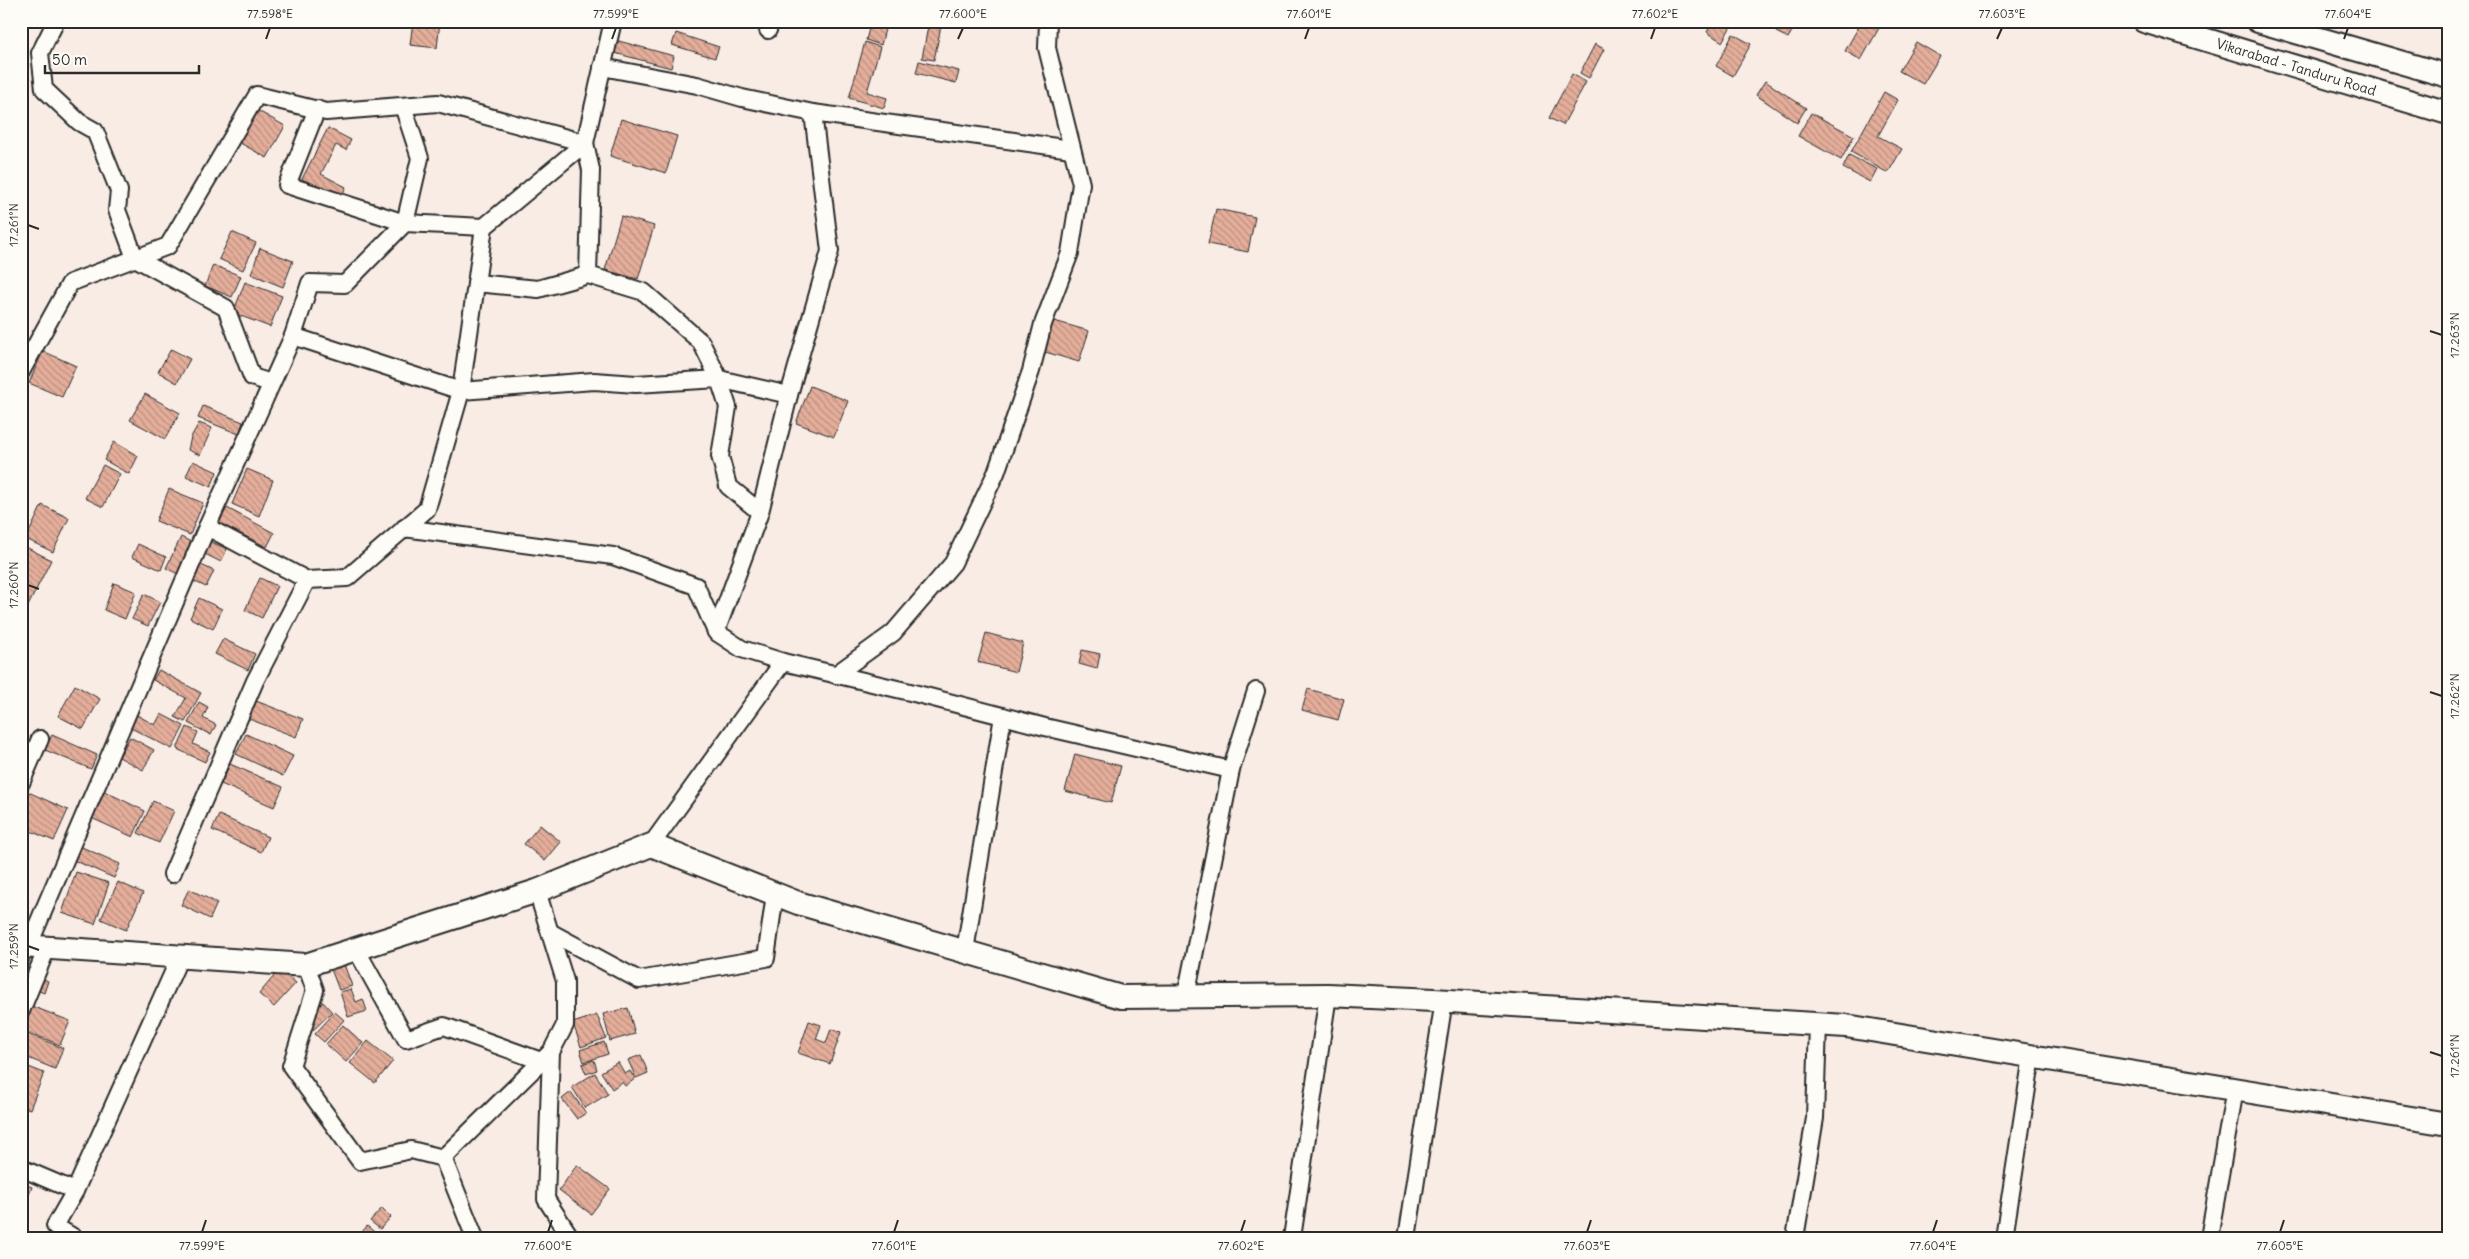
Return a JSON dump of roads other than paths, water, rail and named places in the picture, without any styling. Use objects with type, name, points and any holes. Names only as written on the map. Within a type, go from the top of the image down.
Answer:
[{"type":"street","points":[[56,21],[40,53],[44,89],[79,122],[95,131],[119,191],[117,210],[135,258],[226,308],[252,377],[272,383]]},
{"type":"street","points":[[588,275],[591,170],[585,143],[613,21]]},
{"type":"street","points":[[835,675],[893,633],[953,563],[996,473],[1031,371],[1043,324],[1070,253],[1081,184],[1047,48],[1048,21]]},
{"type":"street","name":"Vikarabad - Tanduru Road","points":[[2144,21],[2448,113]]},
{"type":"street","points":[[2258,21],[2448,76]]},
{"type":"street","points":[[602,67],[697,85],[742,98],[812,113],[1071,149]]},
{"type":"street","points":[[21,372],[70,283],[168,246],[257,95],[326,112],[438,103],[585,143]]},
{"type":"street","points":[[21,1011],[32,947],[207,527],[293,336],[310,283],[345,284],[405,223],[420,158],[403,106]]},
{"type":"street","points":[[317,110],[287,184],[405,223],[484,228]]},
{"type":"street","points":[[716,632],[760,512],[789,395],[830,251],[812,113]]},
{"type":"street","points":[[207,527],[307,580],[347,578],[427,509],[461,390],[484,228],[585,143]]},
{"type":"street","points":[[476,284],[538,289],[588,275],[644,292],[701,342],[719,379],[728,407],[720,456],[728,486],[760,512]]},
{"type":"street","points":[[293,336],[461,390],[594,381],[636,384],[719,379],[789,395]]},
{"type":"street","points":[[404,528],[614,556],[696,586],[716,632],[742,649],[835,675],[1231,770]]},
{"type":"street","points":[[172,874],[255,681],[307,580]]},
{"type":"street","points":[[32,947],[306,965],[537,891],[651,845],[783,662]]},
{"type":"street","points":[[1186,996],[1231,770],[1256,691]]},
{"type":"street","points":[[965,951],[1002,716]]},
{"type":"street","points":[[21,783],[40,740]]},
{"type":"street","points":[[651,845],[798,903],[1121,997],[1328,995],[1444,1000],[1846,1026],[2448,1124]]},
{"type":"street","points":[[443,1158],[546,1057],[565,1025],[565,981],[537,891]]},
{"type":"street","points":[[550,932],[639,980],[766,958],[775,894]]},
{"type":"street","points":[[356,949],[406,1039],[444,1026],[546,1057]]},
{"type":"street","points":[[75,1238],[55,1226],[75,1191],[180,957]]},
{"type":"street","points":[[306,965],[315,990],[291,1066],[360,1161],[412,1150],[443,1158]]},
{"type":"street","points":[[1292,1238],[1328,995]]},
{"type":"street","points":[[1408,1238],[1444,1000]]},
{"type":"street","points":[[1795,1238],[1815,1118],[1818,1024]]},
{"type":"street","points":[[2004,1238],[2032,1056]]},
{"type":"street","points":[[546,1057],[546,1199],[571,1238]]},
{"type":"street","points":[[2210,1238],[2235,1089]]},
{"type":"street","points":[[443,1158],[475,1238]]},
{"type":"street","points":[[21,1168],[75,1191]]}]
